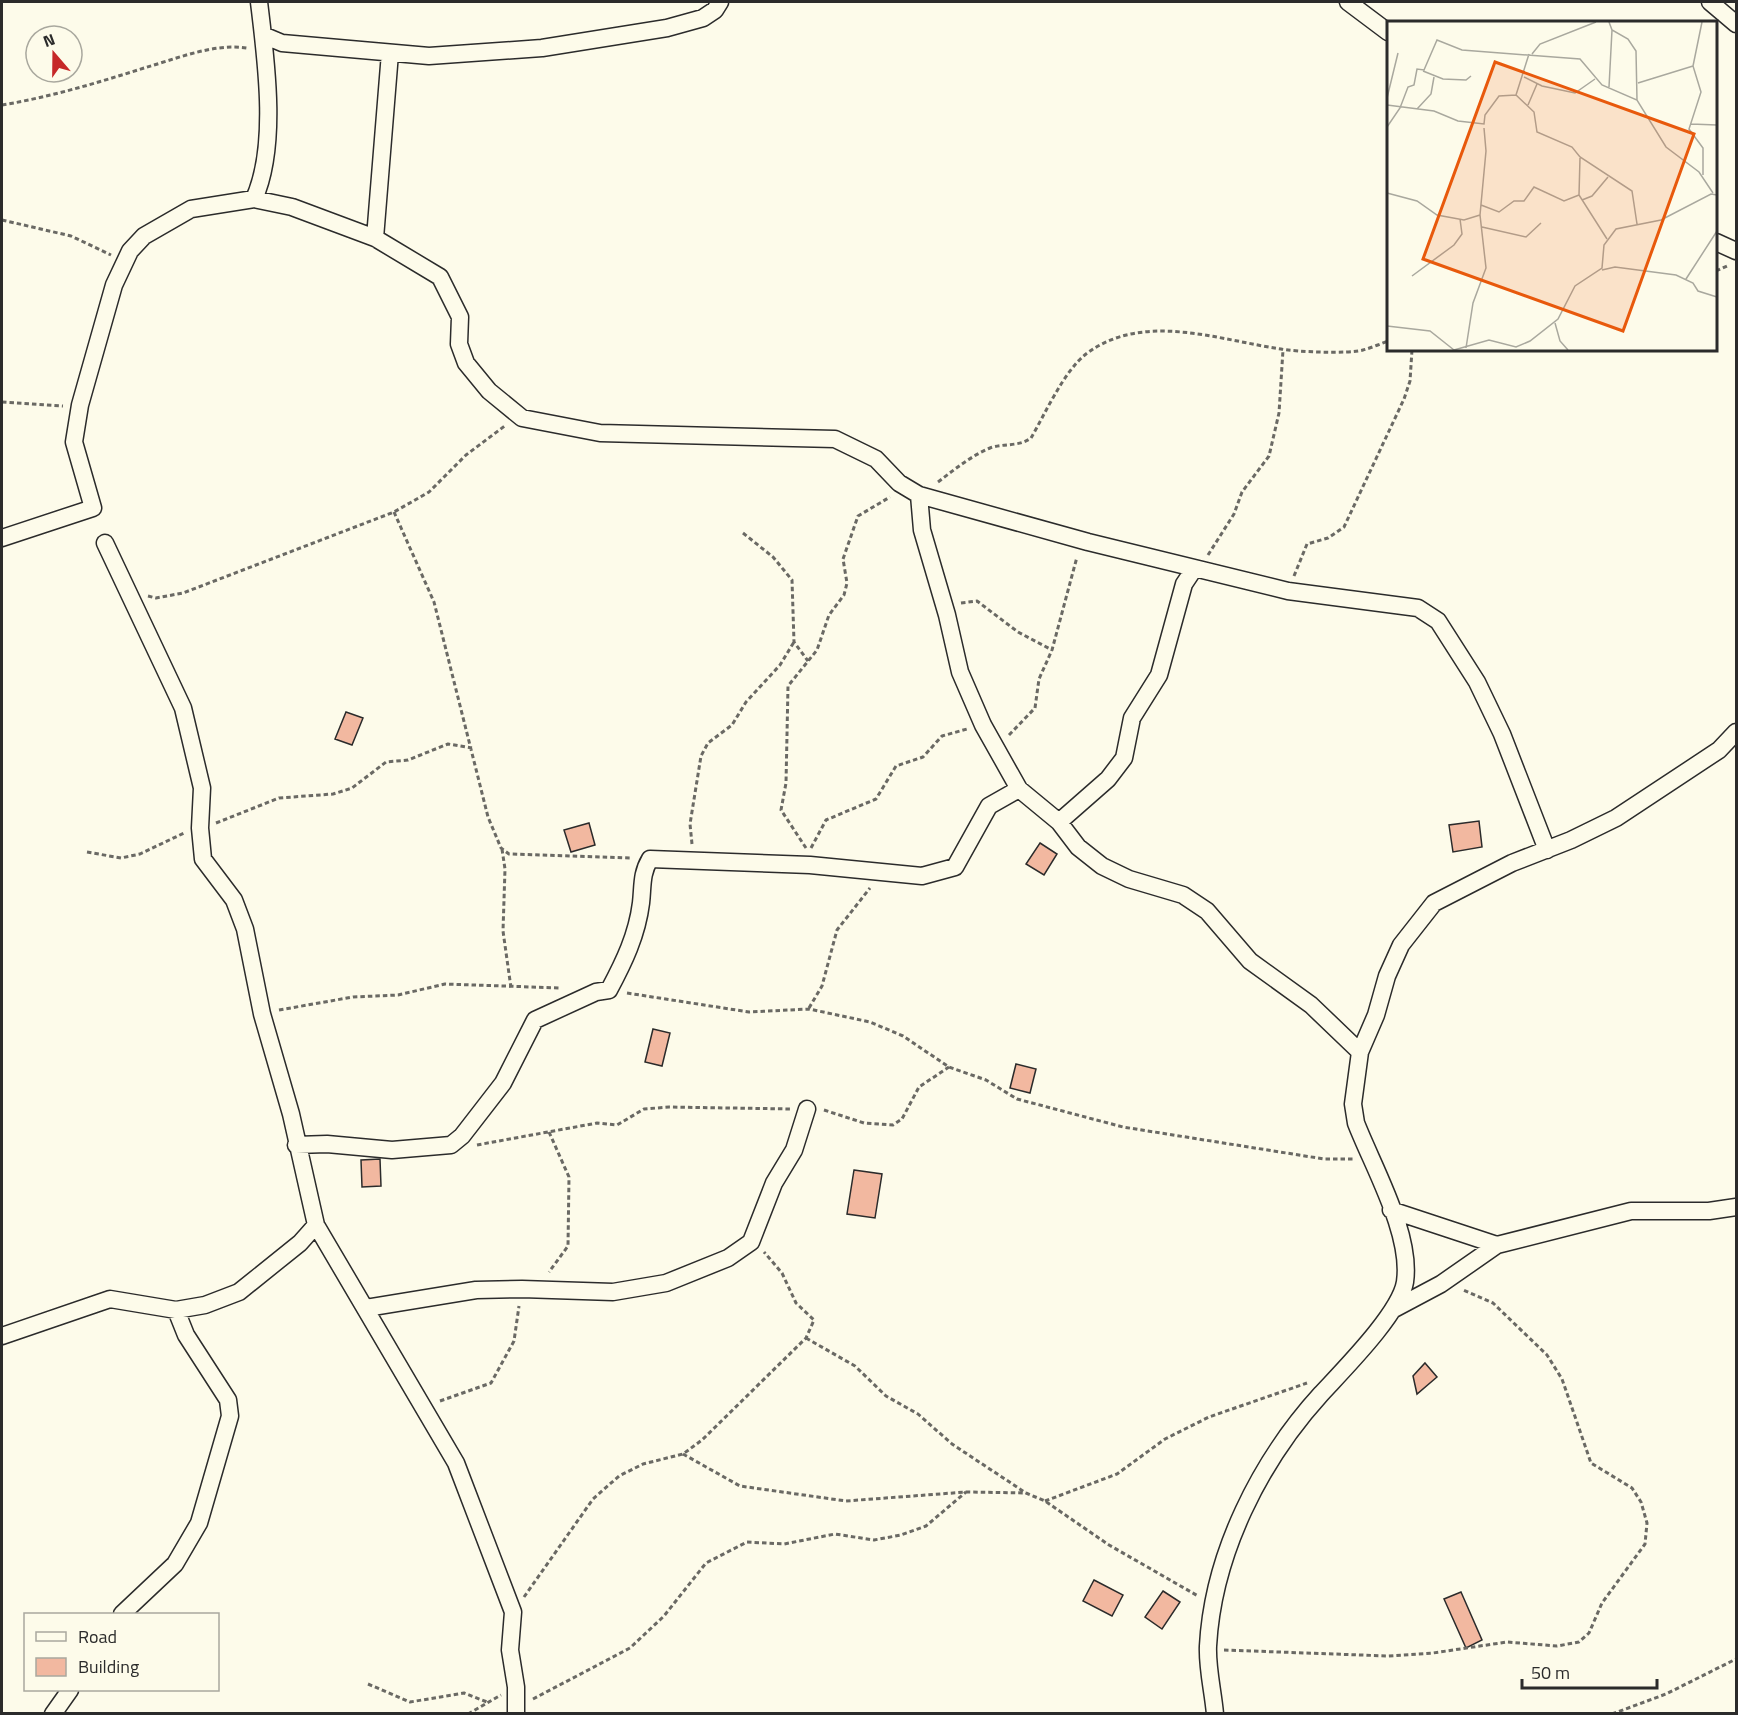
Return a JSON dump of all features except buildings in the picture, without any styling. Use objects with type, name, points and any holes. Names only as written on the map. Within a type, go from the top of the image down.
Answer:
[{"type":"street","points":[[254,199],[263,179],[268,131],[259,2]]},
{"type":"street","points":[[263,43],[429,56],[542,48],[667,28],[703,18],[715,10],[720,2]]},
{"type":"street","points":[[1348,2],[1387,31]]},
{"type":"street","points":[[1710,2],[1737,24]]},
{"type":"street","points":[[375,238],[390,53]]},
{"type":"street","points":[[2,538],[93,508],[74,442],[80,405],[114,285],[130,251],[144,236],[191,209],[254,199],[292,207],[375,238],[440,277],[460,317],[459,344],[466,363],[489,391],[522,418],[600,433],[835,439],[876,459],[899,483],[919,495],[1088,542],[1288,591],[1418,608],[1438,621],[1477,682],[1502,734],[1547,850]]},
{"type":"street","points":[[1717,242],[1737,251]]},
{"type":"street","points":[[919,495],[922,530],[947,615],[960,672],[995,749],[1019,789],[1059,822],[1078,847],[1102,866],[1129,879],[1183,895],[1207,911],[1250,961],[1311,1005],[1360,1052]]},
{"type":"street","points":[[105,543],[183,708],[202,788],[200,828],[203,858],[234,900],[245,929],[262,1014],[291,1114],[316,1225],[456,1463],[513,1612],[510,1650],[516,1687],[516,1711]]},
{"type":"street","points":[[1059,822],[1108,779],[1124,759],[1132,718],[1159,675],[1184,584],[1197,569]]},
{"type":"street","points":[[1215,1713],[1208,1649],[1212,1605],[1246,1505],[1280,1447],[1306,1410],[1394,1309],[1404,1284],[1406,1267],[1402,1243],[1370,1159],[1353,1104],[1360,1052],[1376,1016],[1387,976],[1401,945],[1434,903],[1503,867],[1547,850],[1616,818],[1667,787],[1719,750],[1737,732]]},
{"type":"street","points":[[296,1144],[327,1144],[393,1150],[451,1145],[462,1136],[503,1083],[535,1020],[596,992],[609,990],[630,952],[641,903],[642,872],[650,859],[693,859],[885,871],[922,876],[955,867],[989,806],[1019,789]]},
{"type":"street","points":[[366,1308],[476,1290],[614,1292],[666,1283],[728,1258],[751,1242],[774,1183],[794,1149],[807,1109]]},
{"type":"street","points":[[1394,1309],[1441,1284],[1497,1245],[1631,1212],[1737,1207]]},
{"type":"street","points":[[1391,1210],[1497,1245]]},
{"type":"street","points":[[2,1336],[110,1299],[176,1310],[206,1305],[239,1292],[300,1242],[316,1225]]},
{"type":"street","points":[[123,1613],[175,1564],[199,1523],[230,1416],[228,1400],[186,1335],[176,1310]]},
{"type":"street","points":[[53,1713],[69,1691]]},
{"type":"path","points":[[2,105],[46,97],[202,51],[263,43]]},
{"type":"path","points":[[2,220],[71,236],[126,262]]},
{"type":"path","points":[[919,495],[970,458],[992,447],[1025,442],[1031,438],[1072,369],[1085,354],[1106,342],[1128,334],[1176,330],[1283,350],[1360,351],[1387,342]]},
{"type":"path","points":[[1197,569],[1234,514],[1242,492],[1269,456],[1279,413],[1283,350]]},
{"type":"path","points":[[1288,591],[1307,544],[1328,538],[1344,527],[1404,399],[1410,381],[1412,351]]},
{"type":"path","points":[[2,402],[48,407],[80,405]]},
{"type":"path","points":[[124,587],[139,595],[156,598],[183,593],[393,512],[429,492],[466,455],[500,428],[522,418]]},
{"type":"path","points":[[899,483],[886,501],[858,516],[843,559],[847,583],[844,595],[829,615],[817,650],[788,686],[786,783],[781,810],[808,852],[826,820],[876,799],[896,766],[923,757],[942,736],[983,725]]},
{"type":"path","points":[[393,512],[434,602],[488,817],[501,848],[505,869],[503,931],[511,988]]},
{"type":"path","points":[[693,859],[690,824],[701,756],[708,743],[732,725],[746,702],[780,665],[794,642],[792,580],[773,557],[743,534]]},
{"type":"path","points":[[995,749],[1035,708],[1039,679],[1052,651],[1079,550],[1088,542]]},
{"type":"path","points":[[947,615],[963,601],[977,601],[1018,632],[1052,651]]},
{"type":"path","points":[[794,642],[808,661]]},
{"type":"path","points":[[87,852],[121,858],[140,854],[185,832],[232,818],[279,798],[333,794],[352,788],[386,762],[408,760],[448,744],[472,748]]},
{"type":"path","points":[[501,848],[509,854],[650,859]]},
{"type":"path","points":[[809,1009],[822,986],[837,930],[885,871]]},
{"type":"path","points":[[262,1014],[353,997],[398,995],[445,984],[511,988],[567,988]]},
{"type":"path","points":[[609,990],[749,1012],[809,1009],[870,1022],[892,1031],[949,1067],[986,1080],[1017,1099],[1123,1127],[1324,1159],[1370,1159]]},
{"type":"path","points":[[451,1145],[480,1145],[597,1123],[617,1125],[644,1109],[669,1107],[827,1110],[864,1123],[893,1125],[902,1119],[919,1087],[949,1067]]},
{"type":"path","points":[[426,1410],[439,1401],[491,1383],[514,1341],[529,1289],[568,1246],[569,1176],[549,1132]]},
{"type":"path","points":[[513,1612],[593,1499],[619,1476],[643,1464],[683,1454],[702,1440],[807,1338],[814,1320],[796,1303],[782,1273],[751,1242]]},
{"type":"path","points":[[1208,1649],[1388,1656],[1434,1653],[1507,1642],[1557,1646],[1579,1642],[1589,1633],[1602,1604],[1645,1544],[1647,1523],[1641,1502],[1632,1488],[1591,1463],[1562,1379],[1547,1355],[1493,1303],[1441,1284]]},
{"type":"path","points":[[807,1338],[855,1366],[886,1396],[918,1414],[952,1444],[1026,1493],[1045,1501],[1109,1545],[1212,1605]]},
{"type":"path","points":[[1045,1501],[1117,1474],[1165,1439],[1209,1417],[1303,1383],[1336,1377]]},
{"type":"path","points":[[683,1454],[740,1486],[846,1501],[966,1492],[1026,1493]]},
{"type":"path","points":[[516,1711],[630,1648],[664,1616],[706,1563],[747,1542],[784,1544],[835,1534],[874,1540],[901,1535],[926,1526],[966,1492]]},
{"type":"path","points":[[1612,1713],[1666,1694],[1737,1659]]},
{"type":"path","points":[[368,1684],[410,1702],[464,1693],[487,1702]]},
{"type":"path","points":[[468,1713],[516,1687]]}]
